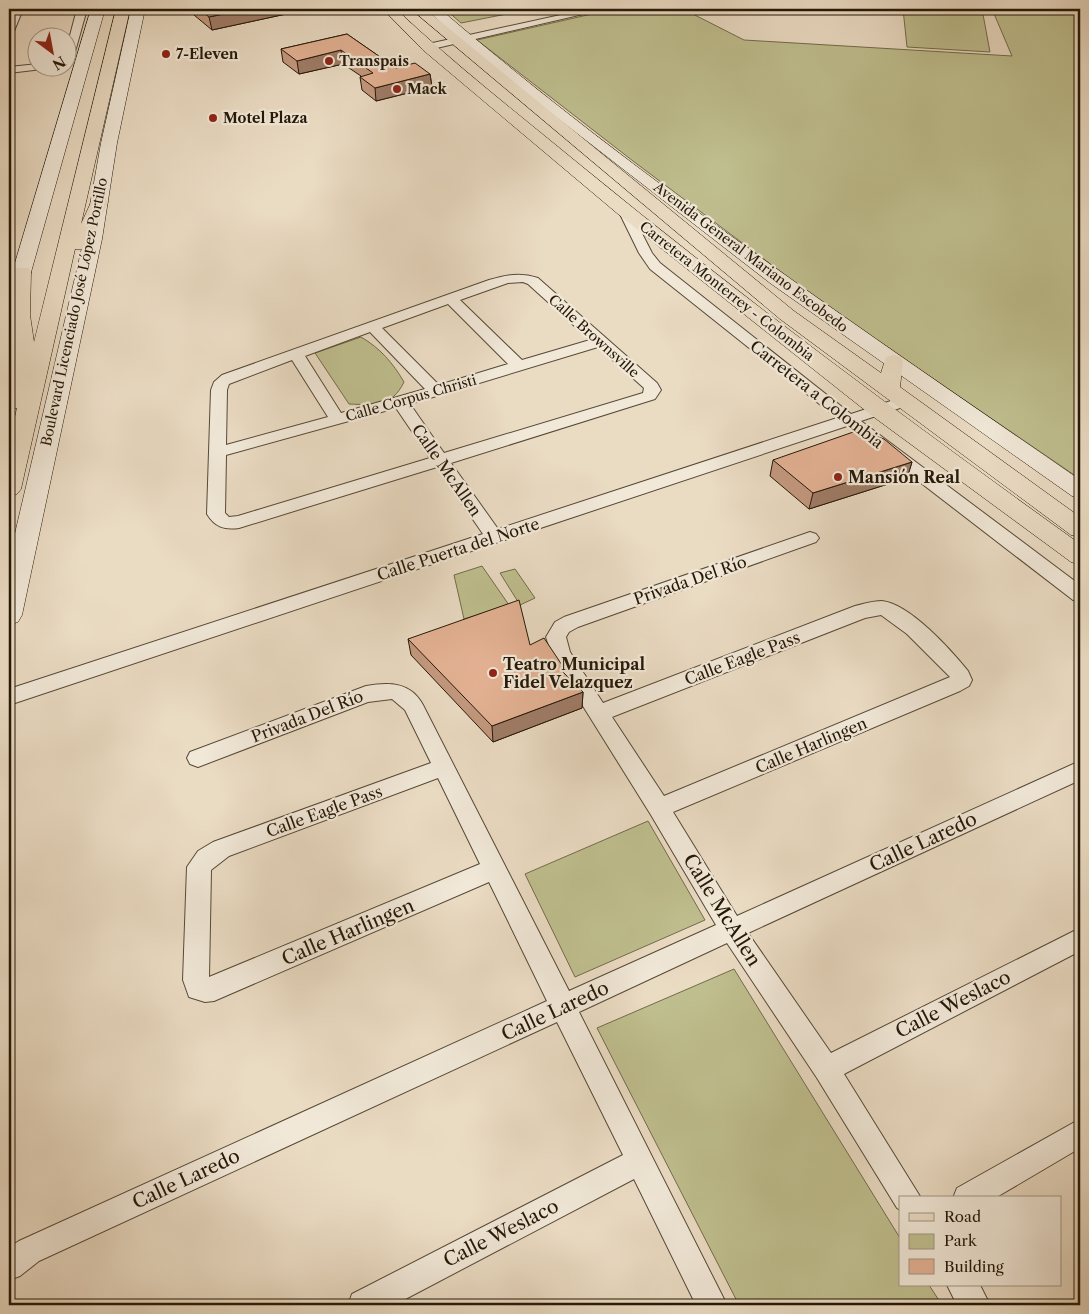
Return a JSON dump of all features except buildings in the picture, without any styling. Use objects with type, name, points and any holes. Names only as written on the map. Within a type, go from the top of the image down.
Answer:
[{"type":"main road","points":[[9,404],[110,9]]},
{"type":"main road","name":"Boulevard Licenciado José López Portillo","points":[[9,490],[123,9]]},
{"type":"main road","name":"Carretera Monterrey - Colombia","points":[[388,9],[428,47],[624,210],[879,410],[1080,556]]},
{"type":"main road","points":[[417,9],[432,13]]},
{"type":"main road","name":"Carretera Monterrey - Colombia","points":[[457,33],[787,315],[1080,528]]},
{"type":"main road","points":[[116,37],[121,50],[123,85]]},
{"type":"main road","points":[[57,293],[70,274],[99,202]]},
{"type":"main road","points":[[22,272],[20,315],[24,346]]},
{"type":"main road","points":[[893,361],[898,395]]},
{"type":"main road","points":[[1040,528],[1080,571]]},
{"type":"street","points":[[10,27],[18,9]]},
{"type":"street","points":[[78,30],[82,9]]},
{"type":"street","points":[[78,50],[98,9]]},
{"type":"street","name":"Boulevard Licenciado José López Portillo","points":[[9,615],[99,202],[114,120],[138,9]]},
{"type":"street","points":[[558,9],[553,13],[566,16]]},
{"type":"street","points":[[428,47],[457,33],[600,9]]},
{"type":"street","name":"Avenida General Mariano Escobedo","points":[[432,13],[593,140],[777,279],[1080,491]]},
{"type":"street","points":[[9,70],[28,68]]},
{"type":"street","points":[[9,315],[22,272],[68,78]]},
{"type":"street","name":"Carretera a Colombia","points":[[624,210],[644,254],[655,266],[848,420],[1080,595]]},
{"type":"street","name":"Calle Brownsville","points":[[524,278],[534,282],[651,386],[653,390],[649,396],[231,524],[222,522],[216,514],[219,452],[218,390],[222,382],[237,373],[452,300],[507,280],[524,278]]},
{"type":"street","points":[[452,300],[520,367]]},
{"type":"street","points":[[374,328],[436,391]]},
{"type":"street","name":"Calle Corpus Christi","points":[[219,452],[400,402],[601,341]]},
{"type":"street","points":[[296,354],[337,419]]},
{"type":"street","name":"Calle Puerta del Norte","points":[[9,698],[879,410],[898,395]]},
{"type":"street","name":"Calle McAllen","points":[[400,402],[494,538]]},
{"type":"street","name":"Privada Del Río","points":[[571,622],[810,538]]},
{"type":"street","name":"Calle Eagle Pass","points":[[599,713],[862,612],[887,610],[908,624],[956,670],[962,680]]},
{"type":"street","name":"Calle McAllen","points":[[571,622],[562,627],[556,638],[560,653],[732,930],[826,1070],[906,1196]]},
{"type":"street","name":"Calle Harlingen","points":[[658,808],[953,686],[962,680]]},
{"type":"street","name":"Privada Del Río","points":[[198,758],[366,694],[396,690],[404,694],[414,705],[444,767]]},
{"type":"street","points":[[444,767],[712,1305]]},
{"type":"street","name":"Calle Eagle Pass","points":[[201,990],[196,980],[199,867],[206,858],[221,850],[444,767]]},
{"type":"street","name":"Calle Laredo","points":[[16,1257],[1080,770]]},
{"type":"street","name":"Calle Harlingen","points":[[201,990],[214,989],[494,869]]},
{"type":"street","name":"Calle Weslaco","points":[[826,1070],[1080,939]]},
{"type":"street","points":[[970,1196],[1080,1133]]},
{"type":"street","name":"Calle Weslaco","points":[[363,1305],[640,1162]]},
{"type":"street","points":[[963,1286],[975,1305]]},
{"type":"green space","points":[[445,9],[532,9],[461,23]]},
{"type":"green space","points":[[614,9],[683,9],[744,40],[1012,56],[992,9],[1080,9],[1080,479],[821,302],[633,161],[477,40]]},
{"type":"green space","points":[[903,9],[982,9],[990,52],[907,47]]},
{"type":"green space","points":[[361,337],[386,356],[404,382],[394,396],[381,403],[349,404],[315,353]]},
{"type":"green space","points":[[482,566],[509,605],[464,619],[454,575]]},
{"type":"green space","points":[[515,569],[535,598],[520,605],[500,573]]},
{"type":"green space","points":[[648,821],[705,920],[575,977],[525,874]]},
{"type":"green space","points":[[734,969],[899,1236],[899,1286],[930,1286],[942,1305],[739,1305],[597,1028]]},
{"type":"place","name":"7-Eleven","points":[[166,54]]},
{"type":"place","name":"Transpais","points":[[329,61]]},
{"type":"place","name":"Mack","points":[[397,89]]},
{"type":"place","name":"Motel Plaza","points":[[213,118]]},
{"type":"place","name":"Mansión Real","points":[[838,477]]},
{"type":"place","name":"Teatro Municipal Fidel Velazquez","points":[[493,673]]}]
